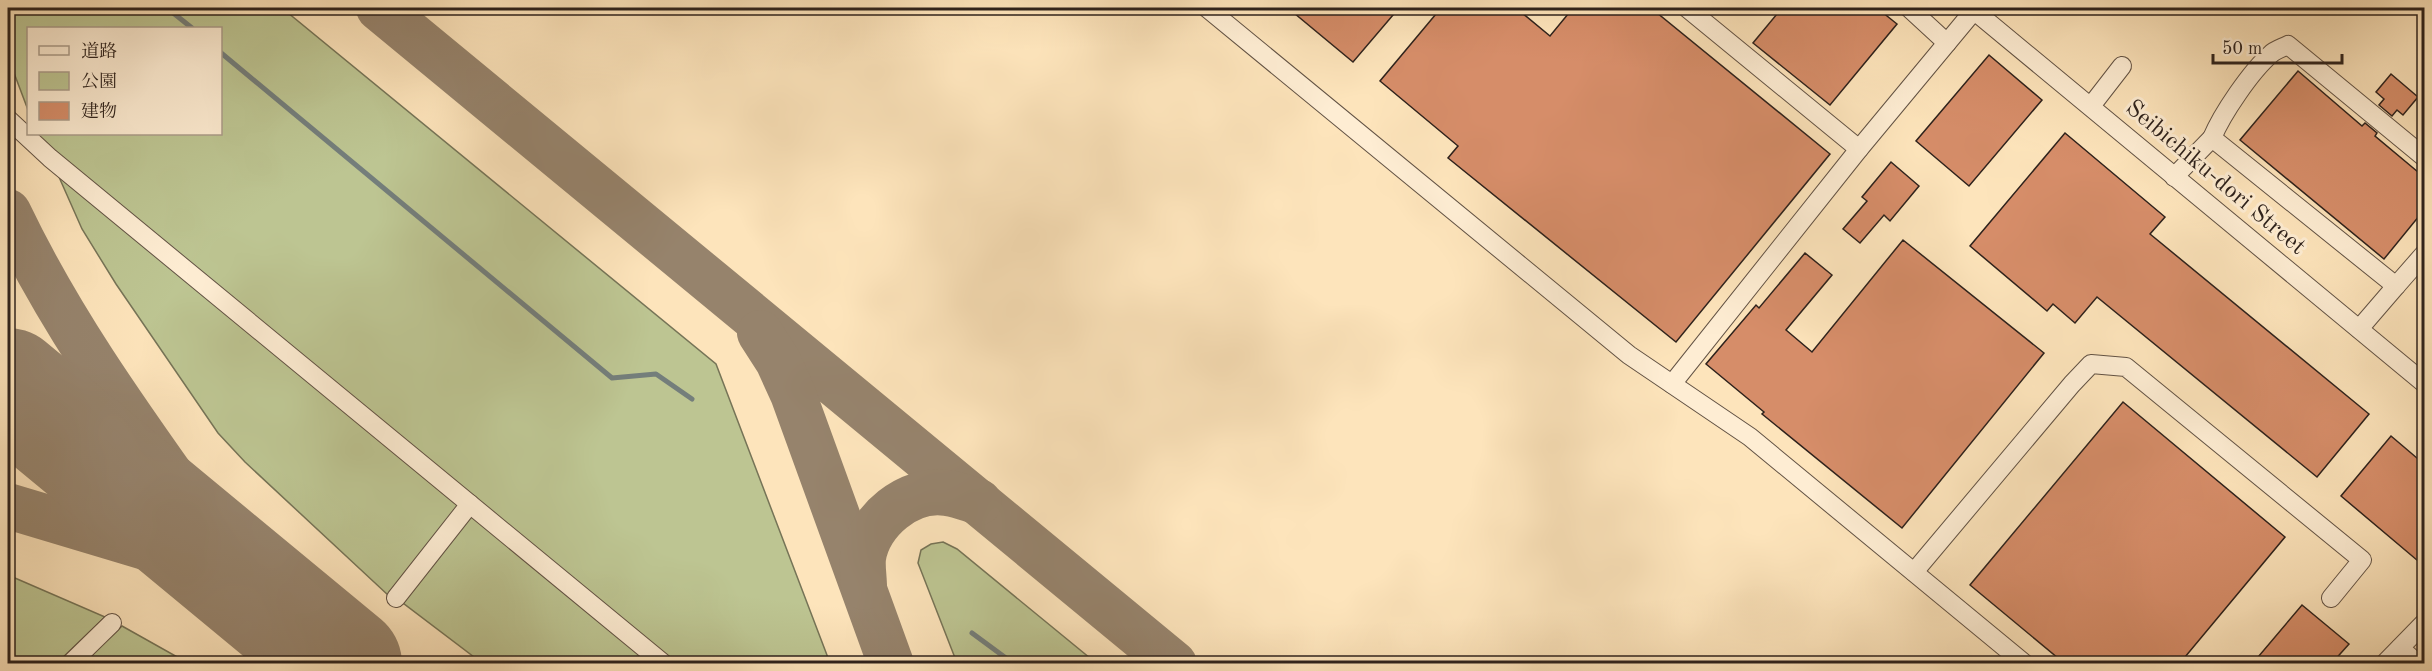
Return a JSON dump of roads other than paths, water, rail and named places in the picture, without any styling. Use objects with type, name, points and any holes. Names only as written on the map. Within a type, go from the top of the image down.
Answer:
[{"type":"street","points":[[1207,8],[1629,355],[1750,437],[2025,663]]},
{"type":"street","points":[[1687,8],[1859,149]]},
{"type":"street","points":[[1909,8],[1947,43]]},
{"type":"street","name":"Seibichiku-dori Street","points":[[1672,384],[1974,8],[2424,383]]},
{"type":"street","points":[[2174,177],[2212,138],[2218,124],[2271,53],[2288,45],[2424,157]]},
{"type":"street","points":[[2091,106],[2122,66]]},
{"type":"street","points":[[8,119],[59,165],[664,663]]},
{"type":"street","points":[[2212,138],[2396,286]]},
{"type":"street","points":[[2359,329],[2424,254]]},
{"type":"street","points":[[1914,572],[2091,364],[2126,367],[2362,560],[2331,598]]},
{"type":"street","points":[[396,598],[470,504]]},
{"type":"street","points":[[2384,663],[2424,623]]},
{"type":"street","points":[[70,663],[112,624]]},
{"type":"street","points":[[2400,648],[2418,663]]},
{"type":"waterway","points":[[167,8],[191,27]]},
{"type":"waterway","points":[[222,54],[612,378],[656,374],[692,399]]},
{"type":"waterway","points":[[972,633],[1014,664]]}]
